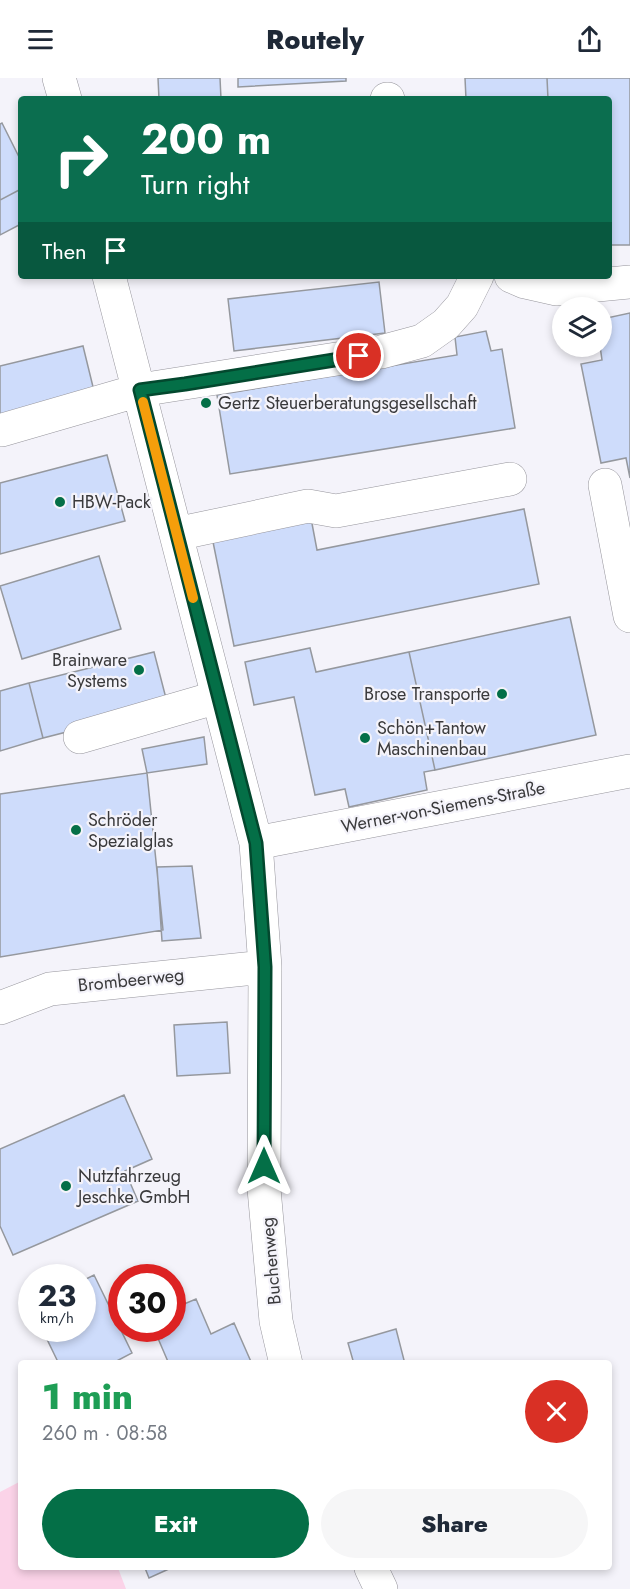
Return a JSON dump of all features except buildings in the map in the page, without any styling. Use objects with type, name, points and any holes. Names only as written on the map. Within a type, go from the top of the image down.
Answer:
[{"type":"street","points":[[59,78],[64,96]]},
{"type":"street","name":"Buchenweg","points":[[110,279],[256,843],[265,967],[264,1189],[276,1321],[285,1360]]},
{"type":"street","points":[[2,430],[140,390],[381,352],[422,341],[446,324],[462,306],[476,279]]},
{"type":"street","points":[[518,279],[556,289],[630,282]]},
{"type":"street","points":[[176,534],[308,506],[336,511],[510,479]]},
{"type":"street","points":[[605,485],[630,616]]},
{"type":"street","points":[[80,737],[218,697]]},
{"type":"street","name":"Werner-von-Siemens-Straße","points":[[256,843],[630,771]]},
{"type":"street","name":"Brombeerweg","points":[[0,1008],[50,988],[265,967]]},
{"type":"street","points":[[372,1570],[381,1589]]},
{"type":"shaded area","points":[[18,1483],[18,1570],[119,1570],[126,1589],[0,1589],[0,1492]]},
{"type":"slow traffic","points":[[143,402],[193,598]]},
{"type":"place","name":"Gertz Steuerberatungsgesellschaft","points":[[206,403]]},
{"type":"place","name":"HBW-Pack","points":[[60,502]]},
{"type":"place","name":"Brainware Systems","points":[[139,670]]},
{"type":"place","name":"Brose Transporte","points":[[502,694]]},
{"type":"place","name":"Schön+Tantow Maschinenbau","points":[[365,738]]},
{"type":"place","name":"Schröder Spezialglas","points":[[76,830]]},
{"type":"place","name":"Nutzfahrzeug Jeschke GmbH","points":[[66,1186]]},
{"type":"route","points":[[264,1166],[265,967],[256,843],[140,390],[359,356]]}]
